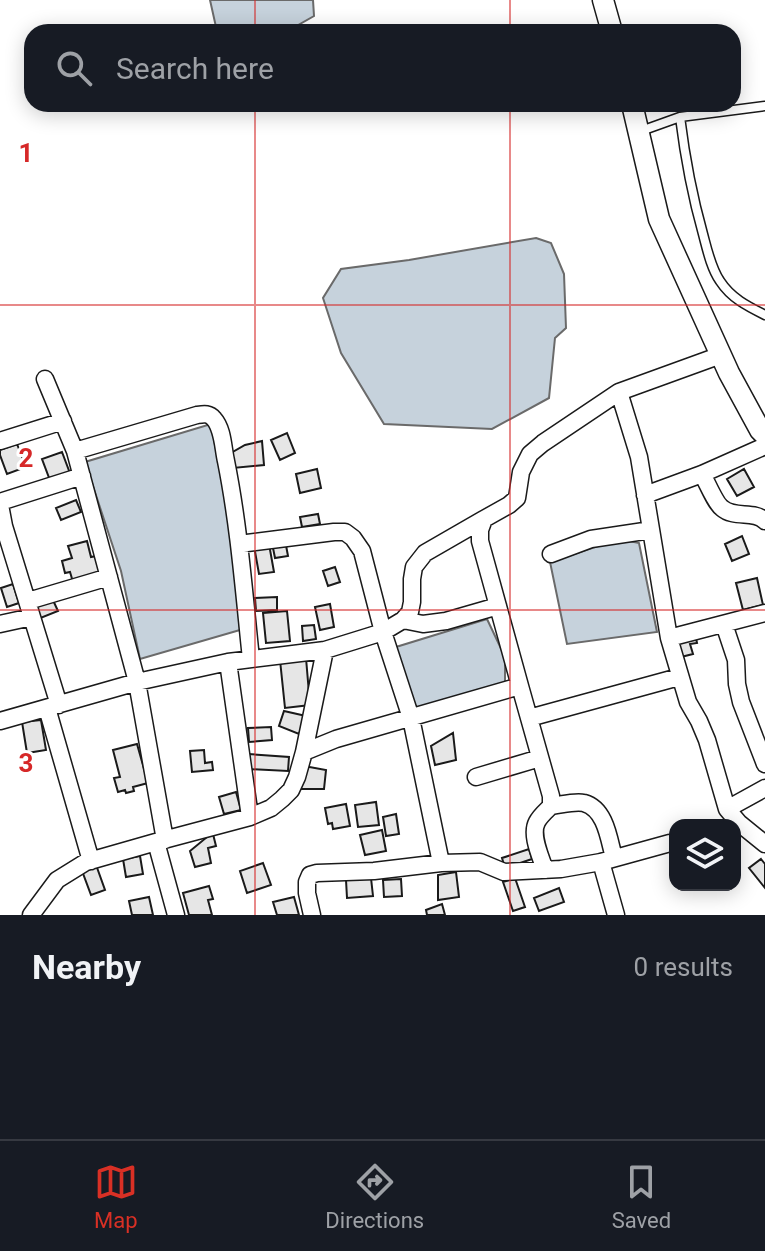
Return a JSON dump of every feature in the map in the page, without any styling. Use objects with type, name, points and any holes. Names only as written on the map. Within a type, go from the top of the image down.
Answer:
[{"type":"street","points":[[603,0],[610,24]]},
{"type":"street","points":[[634,112],[659,219],[721,355],[765,435]]},
{"type":"street","points":[[0,721],[137,682],[228,662],[325,650],[383,632],[410,612],[414,567],[425,553],[517,498],[521,472],[530,454],[543,443],[619,392],[721,355]]},
{"type":"street","points":[[45,379],[75,451],[137,682],[160,841],[176,915]]},
{"type":"street","points":[[619,392],[639,457],[669,638],[679,677],[707,740],[727,809],[765,844]]},
{"type":"street","points":[[75,451],[197,415],[207,414],[213,418],[218,425],[234,504],[251,659]]},
{"type":"street","points":[[0,441],[63,421]]},
{"type":"street","points":[[645,495],[765,446]]},
{"type":"street","points":[[702,474],[722,508],[761,517],[765,521]]},
{"type":"street","points":[[82,476],[0,504],[2,527],[30,609],[91,861]]},
{"type":"street","points":[[484,519],[480,541],[551,796],[551,806]]},
{"type":"street","points":[[551,554],[591,539],[651,530]]},
{"type":"street","points":[[239,544],[313,533],[345,532],[362,551],[383,632],[411,718],[441,863]]},
{"type":"street","points":[[0,624],[109,577]]},
{"type":"street","points":[[403,620],[423,624],[446,621],[498,606]]},
{"type":"street","points":[[669,638],[765,613]]},
{"type":"street","points":[[724,624],[736,660],[741,702],[765,764]]},
{"type":"street","points":[[31,915],[57,880],[91,861],[250,817],[271,808],[291,790],[304,752],[325,650]]},
{"type":"street","points":[[228,662],[250,817]]},
{"type":"street","points":[[529,718],[679,677]]},
{"type":"street","points":[[304,752],[336,739],[520,686]]},
{"type":"street","points":[[476,777],[540,758]]},
{"type":"street","points":[[727,809],[765,788]]},
{"type":"street","points":[[545,870],[536,841],[538,820],[551,806],[583,803],[593,808],[602,816],[616,915]]},
{"type":"street","points":[[312,915],[307,882],[310,875],[317,873],[480,862],[504,872],[561,869],[669,843]]},
{"type":"lane","points":[[741,109],[765,106]]},
{"type":"lane","points":[[640,131],[680,117],[719,112]]},
{"type":"lane","points":[[680,117],[686,166],[708,251],[719,280],[746,306],[765,315]]},
{"type":"shaded area","points":[[210,0],[313,0],[314,16],[300,24],[215,24]]},
{"type":"shaded area","points":[[536,238],[551,243],[564,274],[566,328],[555,338],[549,398],[492,429],[384,424],[341,353],[323,298],[341,269]]},
{"type":"shaded area","points":[[211,424],[231,526],[240,630],[140,659],[121,571],[85,462]]},
{"type":"shaded area","points":[[619,539],[639,543],[657,632],[567,644],[550,562]]},
{"type":"shaded area","points":[[487,619],[505,657],[505,686],[412,709],[396,647]]},
{"type":"building","points":[[287,433],[295,453],[280,460],[271,440]]},
{"type":"building","points":[[262,441],[264,465],[233,468],[231,453],[245,445]]},
{"type":"building","points":[[17,444],[26,467],[7,474],[0,450]]},
{"type":"building","points":[[62,452],[71,476],[51,483],[42,459]]},
{"type":"building","points":[[317,469],[321,488],[300,493],[296,474]]},
{"type":"building","points":[[744,469],[754,487],[737,496],[727,479]]},
{"type":"building","points":[[76,500],[81,512],[61,520],[56,508]]},
{"type":"building","points":[[318,514],[320,524],[302,527],[300,517]]},
{"type":"building","points":[[742,536],[749,554],[732,561],[725,544]]},
{"type":"building","points":[[285,540],[288,556],[275,558],[272,543]]},
{"type":"building","points":[[87,541],[91,557],[96,556],[101,575],[73,582],[70,572],[65,573],[62,561],[72,558],[68,546]]},
{"type":"building","points":[[269,544],[274,572],[259,574],[254,546]]},
{"type":"building","points":[[335,567],[340,582],[328,586],[323,571]]},
{"type":"building","points":[[757,578],[763,605],[743,610],[736,583]]},
{"type":"building","points":[[13,584],[19,603],[7,607],[1,588]]},
{"type":"building","points":[[277,597],[277,610],[256,611],[255,598]]},
{"type":"building","points":[[52,598],[58,611],[38,619],[32,605]]},
{"type":"building","points":[[330,604],[334,627],[320,630],[315,607]]},
{"type":"building","points":[[287,611],[290,641],[266,643],[263,613]]},
{"type":"building","points":[[314,625],[316,639],[303,641],[302,626]]},
{"type":"building","points":[[695,634],[697,643],[690,644],[693,654],[681,657],[676,638]]},
{"type":"building","points":[[306,658],[310,705],[285,708],[280,660]]},
{"type":"building","points":[[284,711],[306,716],[299,734],[279,726]]},
{"type":"building","points":[[41,720],[46,750],[27,753],[22,722]]},
{"type":"building","points":[[271,727],[272,740],[249,742],[248,728]]},
{"type":"building","points":[[453,733],[456,760],[435,765],[431,746]]},
{"type":"building","points":[[137,744],[148,783],[133,787],[134,791],[118,792],[114,778],[120,777],[113,750]]},
{"type":"building","points":[[204,750],[205,763],[212,762],[213,770],[192,772],[190,751]]},
{"type":"building","points":[[248,754],[289,757],[288,771],[247,769]]},
{"type":"building","points":[[304,766],[326,770],[324,789],[298,789]]},
{"type":"building","points":[[236,792],[241,810],[224,814],[219,797]]},
{"type":"building","points":[[376,802],[379,825],[358,827],[355,805]]},
{"type":"building","points":[[346,804],[350,826],[333,829],[332,823],[328,824],[325,808]]},
{"type":"building","points":[[396,814],[399,834],[386,836],[383,817]]},
{"type":"building","points":[[382,830],[386,851],[365,855],[360,835]]},
{"type":"building","points":[[213,834],[216,846],[208,848],[211,863],[195,867],[190,851]]},
{"type":"building","points":[[529,849],[532,859],[505,868],[502,858]]},
{"type":"building","points":[[140,856],[143,874],[126,877],[123,859]]},
{"type":"building","points":[[761,859],[765,864],[765,888],[749,868]]},
{"type":"building","points":[[95,862],[105,890],[91,895],[81,868]]},
{"type":"building","points":[[263,863],[271,885],[247,893],[240,871]]},
{"type":"building","points":[[456,872],[459,897],[438,900],[438,875]]},
{"type":"building","points":[[371,878],[373,896],[347,898],[346,880]]},
{"type":"building","points":[[515,878],[525,907],[513,911],[503,882]]},
{"type":"building","points":[[401,879],[402,896],[384,897],[383,880]]},
{"type":"building","points":[[209,886],[213,899],[208,900],[212,915],[189,915],[183,893]]},
{"type":"building","points":[[559,888],[564,902],[539,911],[534,898]]},
{"type":"building","points":[[149,897],[153,915],[132,915],[129,901]]},
{"type":"building","points":[[294,897],[299,915],[277,915],[273,902]]},
{"type":"building","points":[[442,904],[445,915],[427,915],[426,910]]}]
